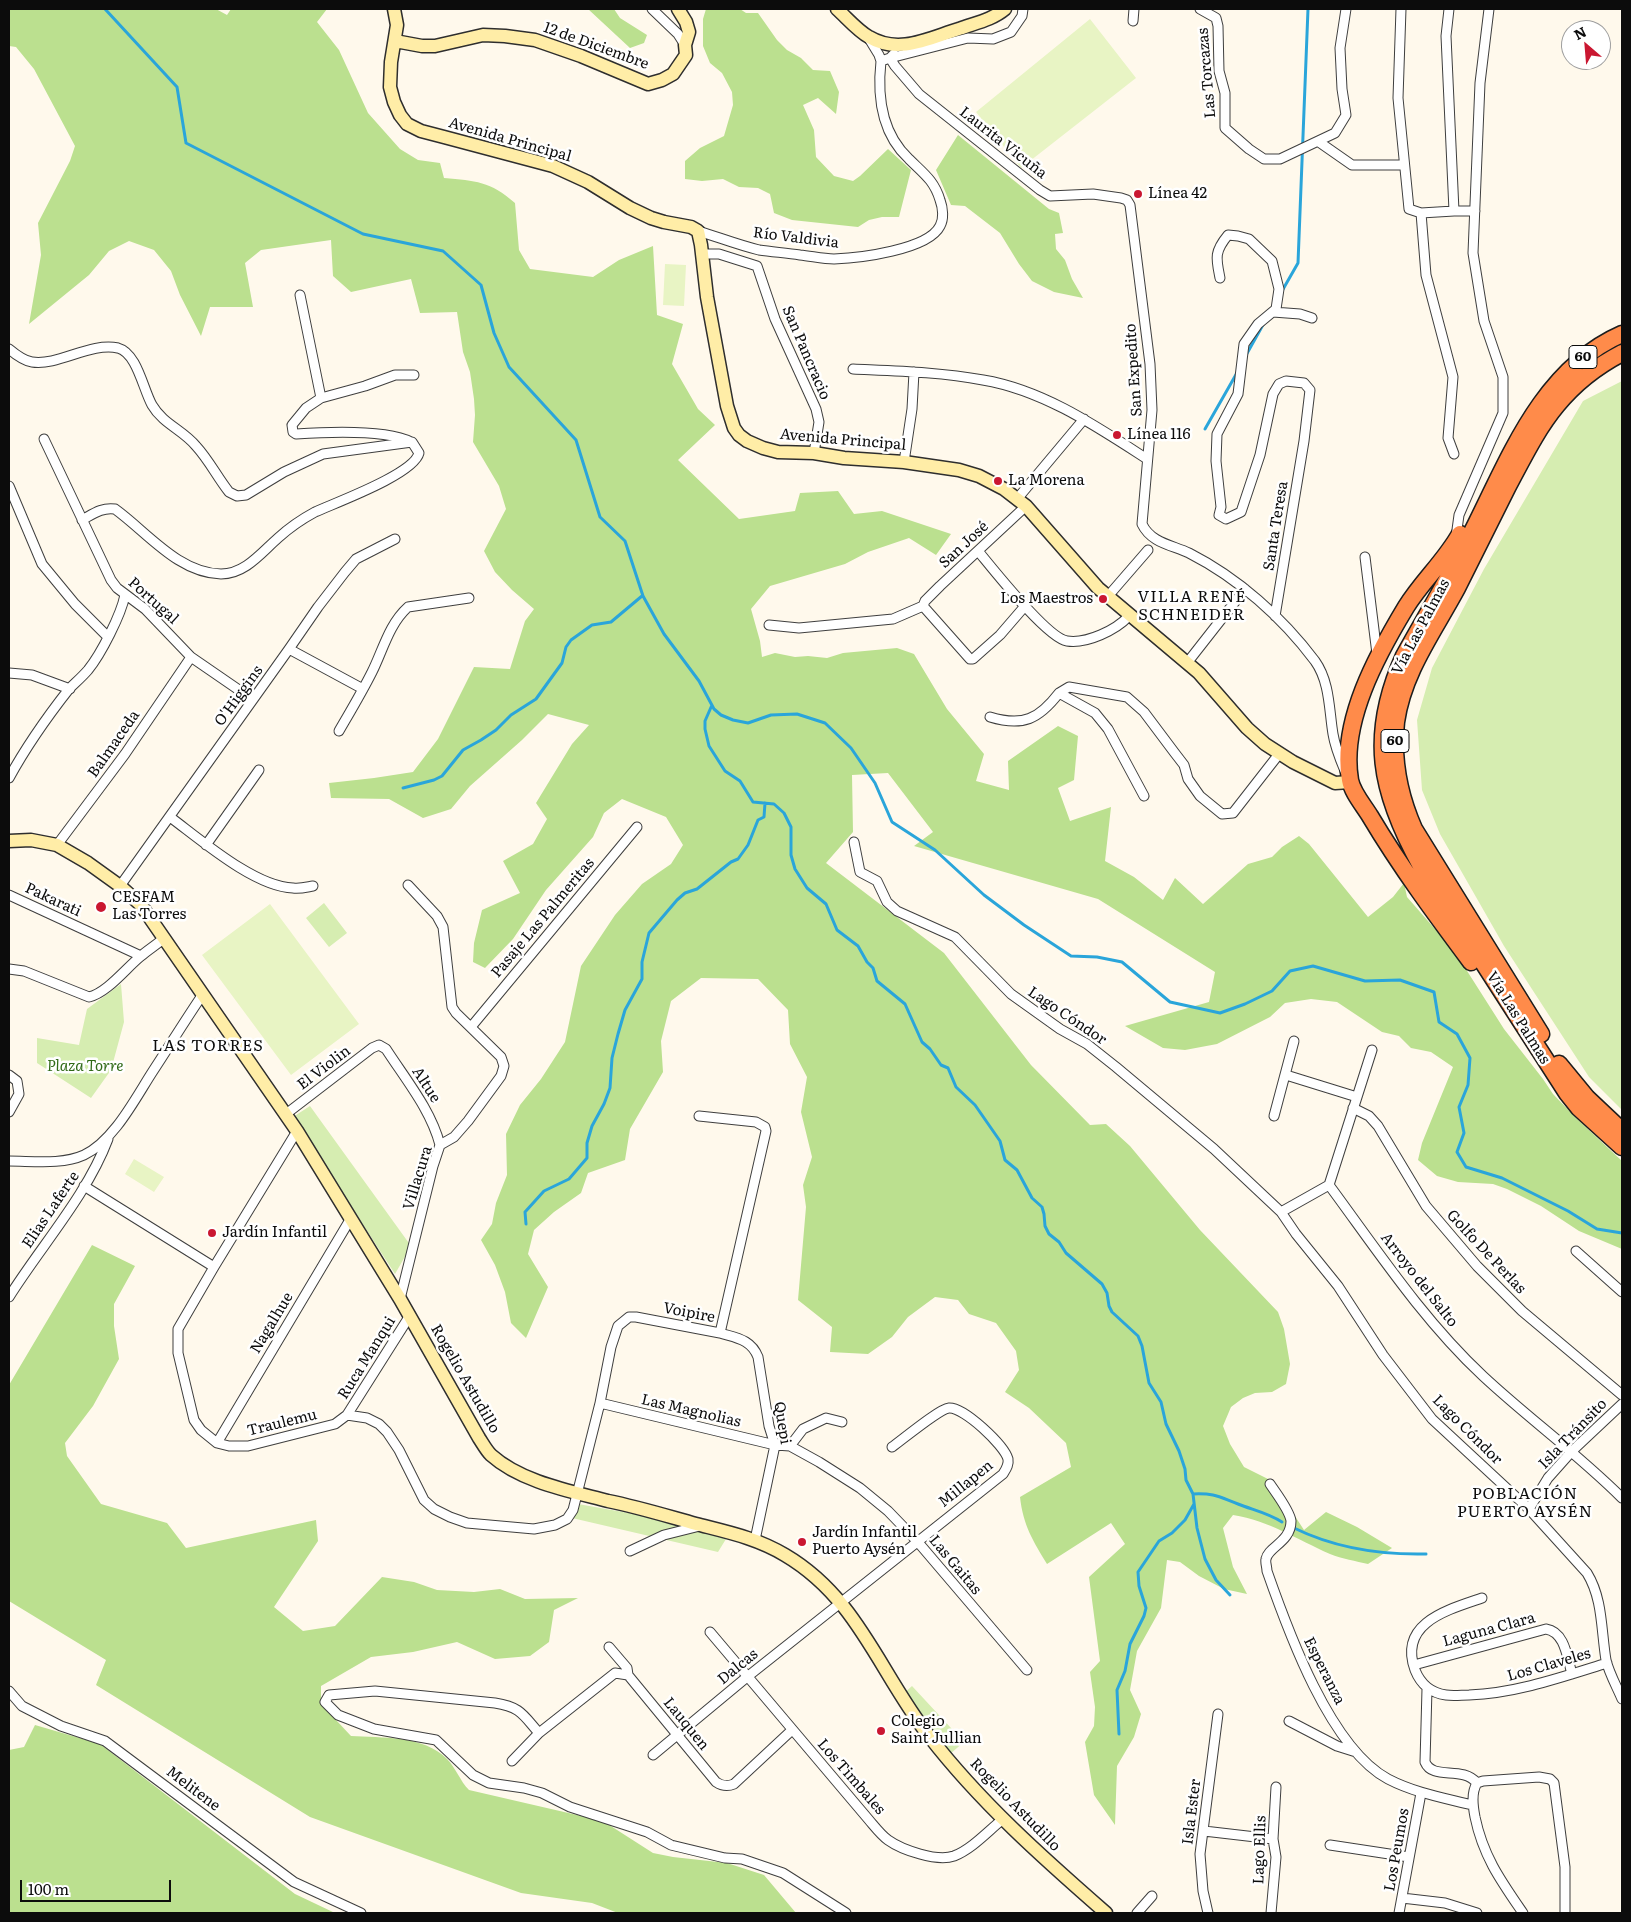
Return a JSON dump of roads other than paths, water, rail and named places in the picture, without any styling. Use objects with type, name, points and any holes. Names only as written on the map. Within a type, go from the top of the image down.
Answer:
[{"type":"highway","name":"Vía Las Palmas","points":[[1622,334],[1588,354],[1562,376],[1541,403],[1503,467],[1470,537],[1397,672],[1387,705],[1383,740],[1383,757],[1388,790],[1398,822],[1421,866],[1559,1082],[1579,1108],[1622,1147]]},
{"type":"highway","name":"Vía Las Palmas","points":[[1622,353],[1595,369],[1570,391],[1548,416],[1521,462],[1454,594],[1410,673],[1396,721],[1395,754],[1403,800],[1421,843],[1511,983],[1560,1065],[1587,1098],[1622,1131]]},
{"type":"highway","points":[[1503,467],[1482,497],[1456,542],[1408,604],[1378,658],[1359,702],[1354,722],[1349,755],[1350,782],[1419,894],[1530,1037]]},
{"type":"street","name":"Avenida Principal","points":[[394,9],[397,25],[391,62],[390,87],[397,108],[407,124],[428,133],[553,166],[588,182],[650,218],[691,227],[698,231],[707,297],[720,369],[730,418],[739,435],[762,448],[778,452],[814,453],[844,458],[904,462],[958,470],[979,476],[1021,502],[1098,588],[1109,595],[1129,616],[1199,673],[1247,728],[1265,744],[1279,754],[1335,783],[1350,782]]},
{"type":"street","points":[[652,9],[678,34],[685,45]]},
{"type":"street","name":"12 de Diciembre","points":[[395,41],[422,46],[435,46],[483,36],[506,36],[536,40],[581,56],[648,84],[673,74],[686,55],[685,45],[689,32],[686,22],[678,9]]},
{"type":"street","points":[[837,9],[868,37],[885,44],[902,46],[928,40],[984,21],[1005,9]]},
{"type":"street","points":[[881,61],[968,38],[993,39],[1011,32],[1022,16],[1024,9]]},
{"type":"street","points":[[1134,9],[1134,21]]},
{"type":"street","name":"Las Torcazas","points":[[1200,9],[1216,18],[1218,26],[1219,71],[1225,93],[1225,128],[1248,149],[1264,159],[1280,160],[1335,133],[1346,115],[1342,89],[1340,48],[1346,9]]},
{"type":"street","points":[[1402,9],[1398,98],[1409,210],[1421,213],[1475,211]]},
{"type":"street","points":[[1449,9],[1446,36],[1454,211]]},
{"type":"street","points":[[1456,542],[1459,515],[1502,414],[1503,377],[1484,321],[1473,253],[1480,83],[1489,9]]},
{"type":"street","name":"Río Valdivia","points":[[698,231],[759,250],[832,259],[863,256],[904,247],[925,240],[934,234],[940,226],[942,217],[940,200],[931,179],[892,140],[884,119],[880,94],[881,61],[879,54],[868,37]]},
{"type":"street","points":[[890,58],[902,46]]},
{"type":"street","name":"Laurita Vicuña","points":[[890,58],[919,94],[1045,193],[1050,196],[1059,197],[1093,194],[1121,198]]},
{"type":"street","points":[[1319,142],[1352,164],[1404,165]]},
{"type":"street","name":"San Expedito","points":[[1121,198],[1127,200],[1130,205],[1150,364],[1152,410],[1142,524],[1149,534],[1157,540],[1187,552],[1207,563],[1245,589]]},
{"type":"street","points":[[1421,213],[1426,275],[1453,377],[1448,438],[1454,454]]},
{"type":"street","points":[[1220,278],[1217,251],[1228,235],[1248,239],[1272,261],[1279,289],[1276,309],[1273,312]]},
{"type":"street","name":"San Pancracio","points":[[702,254],[719,254],[757,266],[775,319],[816,409],[819,422],[814,453]]},
{"type":"street","points":[[300,295],[320,398]]},
{"type":"street","points":[[1273,312],[1300,314],[1312,318]]},
{"type":"street","name":"Santa Teresa","points":[[1273,312],[1258,324],[1244,344],[1238,394],[1217,434],[1216,461],[1221,507],[1219,515],[1226,519],[1241,512],[1258,462],[1273,394],[1279,384],[1286,381],[1304,383],[1310,390],[1304,441],[1275,616]]},
{"type":"street","points":[[9,350],[31,362],[51,360],[96,348],[117,348],[124,351],[134,363],[154,409],[164,420],[195,444],[229,492],[237,496],[246,495],[284,472],[323,454],[412,442]]},
{"type":"street","points":[[853,369],[914,372],[992,382],[1032,395],[1084,419],[1147,459]]},
{"type":"street","points":[[904,462],[912,409],[914,372]]},
{"type":"street","points":[[82,520],[100,510],[115,509],[168,553],[184,562],[209,572],[222,574],[245,567],[279,537],[308,516],[389,478],[418,459],[417,447],[400,436],[346,432],[296,434],[293,432],[292,425],[297,418],[306,408],[320,398],[365,386],[395,375],[414,375]]},
{"type":"street","name":"San José","points":[[923,606],[925,601],[940,586],[978,551],[1021,502],[1084,419]]},
{"type":"street","name":"Portugal","points":[[44,439],[111,580],[117,588],[145,609],[190,657],[252,699]]},
{"type":"street","points":[[9,486],[42,564],[75,604],[107,636]]},
{"type":"street","name":"O'Higgins","points":[[120,886],[318,607],[356,559],[395,539]]},
{"type":"street","points":[[1109,595],[1148,550]]},
{"type":"street","points":[[978,551],[1025,606],[1056,637],[1067,641],[1082,640],[1107,632],[1120,625],[1129,616]]},
{"type":"street","points":[[1365,557],[1378,658]]},
{"type":"street","points":[[1187,663],[1245,589],[1275,616],[1321,671],[1330,705],[1333,734],[1338,755],[1350,782]]},
{"type":"street","points":[[9,778],[12,763],[70,689],[89,669],[122,608],[126,595]]},
{"type":"street","points":[[339,731],[363,689],[390,632],[402,613],[408,607],[469,598]]},
{"type":"street","points":[[769,625],[799,628],[893,620],[923,606],[970,659],[973,659],[1000,635],[1025,606]]},
{"type":"street","points":[[289,649],[363,689]]},
{"type":"street","name":"Balmaceda","points":[[57,845],[125,754],[190,657]]},
{"type":"street","points":[[9,673],[32,675],[70,689]]},
{"type":"street","points":[[990,717],[1025,721],[1046,709],[1059,693],[1069,687],[1127,697],[1144,712],[1184,765],[1188,779],[1200,796],[1222,814],[1234,813],[1279,754]]},
{"type":"street","points":[[1059,693],[1095,713],[1108,729],[1144,796]]},
{"type":"street","points":[[206,845],[259,770]]},
{"type":"street","points":[[170,817],[206,845],[254,876],[280,886],[295,889],[313,886]]},
{"type":"street","name":"Pasaje Las Palmeritas","points":[[471,1027],[637,828]]},
{"type":"street","name":"Rogelio Astudillo","points":[[9,841],[31,840],[57,845],[88,863],[120,886],[141,905],[297,1131],[400,1299],[489,1453],[502,1464],[525,1476],[578,1494],[738,1534],[755,1540],[796,1562],[821,1581],[842,1603],[864,1634],[908,1709],[924,1730],[1003,1819],[1106,1913]]},
{"type":"street","name":"Lago Cóndor","points":[[854,842],[860,872],[877,880],[887,902],[897,911],[955,937],[1011,994],[1060,1029],[1087,1044],[1116,1067],[1214,1149],[1281,1212],[1296,1234],[1338,1286],[1382,1355],[1432,1419],[1528,1510],[1587,1573],[1594,1584],[1600,1602],[1607,1663],[1622,1699]]},
{"type":"street","points":[[408,885],[438,916],[443,927],[452,1007],[456,1014],[471,1027]]},
{"type":"street","name":"Pakarati","points":[[9,895],[141,956]]},
{"type":"street","points":[[9,969],[24,971],[88,997],[95,996],[163,939]]},
{"type":"street","points":[[9,1161],[67,1161],[85,1155],[109,1135],[203,994]]},
{"type":"street","name":"Villacura","points":[[400,1299],[440,1145],[454,1137],[501,1076],[504,1066],[501,1057],[471,1027]]},
{"type":"street","points":[[1274,1116],[1294,1041]]},
{"type":"street","name":"El Violin","points":[[286,1114],[372,1048],[379,1045]]},
{"type":"street","name":"Altue","points":[[379,1045],[386,1049],[428,1114],[436,1130],[440,1145]]},
{"type":"street","points":[[1281,1212],[1329,1184],[1372,1050]]},
{"type":"street","points":[[9,1075],[17,1081],[19,1094],[9,1112]]},
{"type":"street","points":[[1286,1075],[1357,1097]]},
{"type":"street","name":"Golfo De Perlas","points":[[1353,1108],[1369,1116],[1378,1126],[1426,1206],[1477,1266],[1522,1311],[1622,1395]]},
{"type":"street","name":"Voipire","points":[[578,1494],[600,1403],[611,1347],[618,1326],[629,1317],[636,1317],[720,1333],[766,1135],[765,1127],[756,1122],[699,1116]]},
{"type":"street","points":[[217,1443],[201,1430],[194,1420],[178,1353],[178,1329],[214,1266],[297,1131]]},
{"type":"street","name":"Elias Laferte","points":[[9,1297],[84,1186],[100,1159],[109,1135]]},
{"type":"street","name":"Arroyo del Salto","points":[[1329,1184],[1426,1315],[1482,1376],[1572,1451],[1622,1498]]},
{"type":"street","points":[[84,1186],[214,1266]]},
{"type":"street","name":"Nagalhue","points":[[217,1443],[351,1218]]},
{"type":"street","points":[[1576,1251],[1622,1292]]},
{"type":"street","name":"Ruca Manqui","points":[[347,1415],[409,1316]]},
{"type":"street","name":"Quepi","points":[[720,1333],[744,1340],[755,1350],[758,1357],[769,1426],[775,1445],[755,1540]]},
{"type":"street","name":"Las Magnolias","points":[[600,1403],[775,1445]]},
{"type":"street","name":"Isla Tránsito","points":[[1528,1510],[1548,1478],[1572,1451],[1622,1404]]},
{"type":"street","name":"Millapen","points":[[842,1603],[1003,1474],[1008,1466],[1008,1459],[984,1429],[958,1410],[950,1408],[940,1412],[892,1447]]},
{"type":"street","points":[[347,1415],[367,1418],[379,1424],[399,1450],[424,1500],[434,1509],[450,1518],[467,1523],[534,1529],[555,1526],[567,1519],[573,1510],[578,1494]]},
{"type":"street","name":"Traulemu","points":[[217,1443],[229,1446],[248,1446],[335,1424],[347,1415]]},
{"type":"street","points":[[790,1446],[804,1429],[826,1418],[842,1422]]},
{"type":"street","name":"Las Gaitas","points":[[775,1445],[790,1446],[860,1488],[888,1511],[917,1541],[1027,1670]]},
{"type":"street","name":"Esperanza","points":[[1270,1484],[1291,1520],[1284,1540],[1268,1554],[1265,1560],[1267,1571],[1297,1651],[1318,1695],[1356,1752],[1387,1778],[1421,1793],[1472,1805]]},
{"type":"street","points":[[630,1551],[664,1536],[702,1525]]},
{"type":"street","points":[[1478,1783],[1466,1774],[1434,1772],[1428,1768],[1425,1762],[1427,1689],[1418,1676],[1411,1648],[1416,1633],[1429,1620],[1456,1607],[1482,1598]]},
{"type":"street","name":"Dalcas","points":[[653,1755],[747,1677],[842,1603]]},
{"type":"street","name":"Laguna Clara","points":[[1414,1665],[1546,1630],[1554,1630],[1560,1636],[1572,1674]]},
{"type":"street","name":"Los Timbales","points":[[710,1632],[887,1840],[938,1858],[952,1857],[963,1851],[1003,1819]]},
{"type":"street","name":"Lauquen","points":[[609,1647],[627,1668],[628,1675],[716,1782],[726,1786],[734,1784],[792,1730]]},
{"type":"street","name":"Los Claveles","points":[[1427,1689],[1447,1695],[1512,1691],[1607,1663]]},
{"type":"street","points":[[512,1761],[539,1733],[615,1673],[628,1675]]},
{"type":"street","name":"Melitene","points":[[9,1691],[22,1706],[61,1726],[105,1741],[294,1882],[360,1913]]},
{"type":"street","points":[[539,1733],[519,1710],[509,1706],[375,1691],[330,1695],[325,1702],[338,1715],[374,1729],[436,1740],[473,1775],[489,1783],[524,1788],[542,1793],[570,1806],[647,1832],[671,1845],[725,1858],[742,1859],[783,1873],[846,1913]]},
{"type":"street","name":"Isla Ester","points":[[1208,1913],[1200,1874],[1200,1854],[1218,1714]]},
{"type":"street","points":[[1289,1720],[1337,1746],[1356,1752]]},
{"type":"street","points":[[1523,1913],[1486,1856],[1478,1832],[1472,1805],[1475,1788],[1478,1783],[1483,1781],[1539,1777],[1550,1779],[1554,1783],[1565,1867],[1566,1913]]},
{"type":"street","name":"Lago Ellis","points":[[1271,1913],[1276,1857],[1273,1839],[1276,1787]]},
{"type":"street","name":"Los Peumos","points":[[1399,1913],[1421,1793]]},
{"type":"street","points":[[1204,1832],[1273,1839]]},
{"type":"street","points":[[1330,1845],[1409,1857]]},
{"type":"street","points":[[1137,1913],[1152,1896]]},
{"type":"street","points":[[1402,1898],[1446,1903],[1477,1913]]},
{"type":"waterway","points":[[105,9],[177,87],[186,143],[363,234],[443,251],[481,285],[494,333],[509,367],[576,440],[600,517],[625,541],[643,596],[664,634],[699,681],[714,709],[721,715],[748,723],[771,715],[797,714],[825,723],[851,748],[875,783],[892,822],[935,850],[984,895],[1024,925],[1071,956],[1097,957],[1122,962],[1170,1002],[1220,1013],[1272,991],[1290,971],[1313,966],[1365,981],[1400,980],[1434,992],[1439,1022],[1457,1034],[1470,1058],[1468,1085],[1459,1107],[1464,1133],[1457,1152],[1466,1167],[1502,1178],[1568,1211],[1597,1229],[1622,1233]]},
{"type":"waterway","points":[[1282,291],[1298,263],[1308,9]]},
{"type":"waterway","points":[[1245,357],[1264,323]]},
{"type":"waterway","points":[[1205,429],[1238,371]]},
{"type":"waterway","points":[[403,788],[442,776],[463,750],[496,730],[511,715],[536,699],[562,663],[566,647],[571,640],[592,625],[611,622],[642,596]]},
{"type":"waterway","points":[[712,705],[705,721],[705,729],[709,746],[725,771],[740,781],[753,802],[774,804],[784,813],[791,827],[791,855],[795,869],[807,888],[826,904],[837,930],[858,946],[867,962],[873,968],[877,981],[905,1004],[922,1042],[930,1049],[941,1065],[948,1068],[956,1087],[975,1105],[1000,1141],[1005,1160],[1017,1170],[1032,1198],[1042,1207],[1045,1226],[1049,1234],[1059,1242],[1066,1253],[1102,1284],[1107,1293],[1112,1312],[1138,1336],[1142,1346],[1149,1383],[1161,1402],[1166,1424],[1179,1451],[1185,1469],[1186,1480],[1193,1494],[1197,1528],[1205,1559],[1216,1580],[1230,1595]]},
{"type":"waterway","points":[[526,1224],[525,1212],[544,1191],[569,1179],[587,1158],[587,1143],[592,1126],[610,1088],[612,1058],[625,1010],[642,979],[642,962],[649,933],[685,893],[697,889],[731,862],[738,859],[748,845],[758,820],[764,817],[765,803]]},
{"type":"waterway","points":[[1193,1494],[1217,1496],[1282,1522]]},
{"type":"waterway","points":[[1119,1734],[1117,1690],[1125,1671],[1130,1644],[1146,1608],[1139,1586],[1138,1572],[1159,1541],[1172,1533],[1185,1520],[1194,1504]]},
{"type":"waterway","points":[[1294,1528],[1326,1541],[1358,1549],[1426,1554]]},
{"type":"place","name":"Línea 42","points":[[1138,194]]},
{"type":"place","name":"Línea 116","points":[[1117,435]]},
{"type":"place","name":"La Morena","points":[[998,481]]},
{"type":"place","name":"Los Maestros","points":[[1103,599]]},
{"type":"place","name":"CESFAM Las Torres","points":[[101,907]]},
{"type":"place","name":"Jardín Infantil","points":[[212,1233]]},
{"type":"place","name":"Jardín Infantil Puerto Aysén","points":[[802,1542]]},
{"type":"place","name":"Colegio Saint Jullian","points":[[881,1731]]},
{"type":"district","name":"VILLA RENÉ SCHNEIDER","points":[[1192,606]]},
{"type":"district","name":"LAS TORRES","points":[[208,1046]]},
{"type":"district","name":"POBLACIÓN PUERTO AYSÉN","points":[[1525,1503]]},
{"type":"park label","name":"Plaza Torre","points":[[85,1067]]}]
